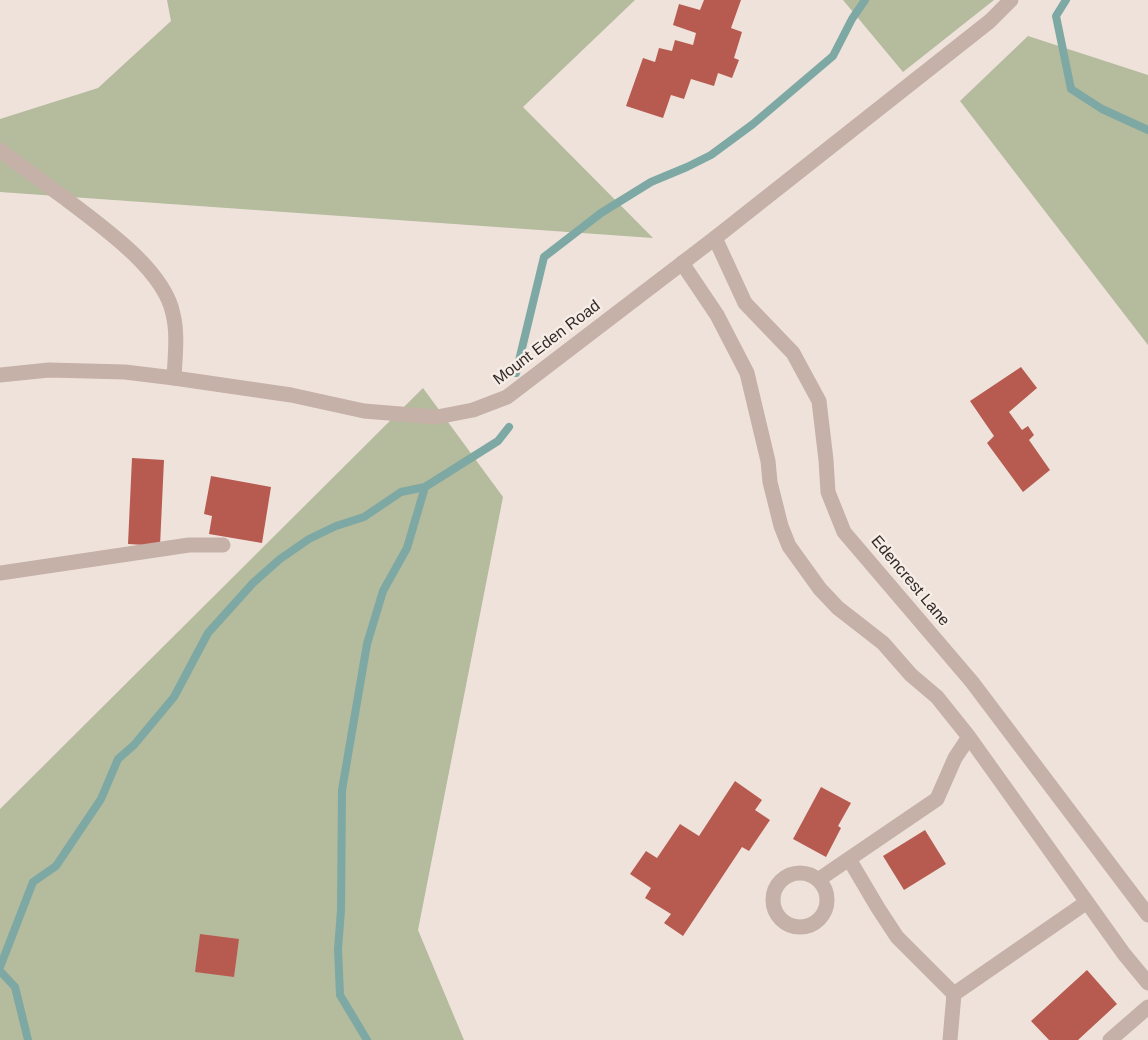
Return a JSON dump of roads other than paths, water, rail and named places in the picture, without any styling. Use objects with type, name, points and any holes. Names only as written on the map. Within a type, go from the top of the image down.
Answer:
[{"type":"street","name":"Mount Eden Road","points":[[0,375],[49,370],[125,372],[291,395],[364,411],[437,417],[473,410],[507,397],[716,238],[990,21],[1011,0]]},
{"type":"street","points":[[0,150],[97,221],[147,267],[161,287],[173,313],[174,378]]},
{"type":"street","name":"Edencrest Lane","points":[[716,238],[745,303],[792,353],[819,401],[828,492],[844,532],[972,682],[1148,915]]},
{"type":"street","points":[[682,263],[717,315],[747,373],[768,461],[770,482],[781,526],[789,546],[820,589],[838,608],[883,643],[911,675],[937,697],[969,737],[1124,954],[1148,983]]},
{"type":"street","points":[[0,573],[189,546],[223,545]]},
{"type":"street","points":[[818,880],[937,799],[955,758],[969,737]]},
{"type":"street","points":[[849,859],[897,937],[954,994],[950,1040]]},
{"type":"street","points":[[954,994],[1087,902]]},
{"type":"street","points":[[1110,1040],[1148,1007]]},
{"type":"waterway","points":[[516,373],[544,257],[601,213],[651,182],[711,155],[753,124],[833,56],[852,19],[865,0]]},
{"type":"waterway","points":[[1066,0],[1056,16],[1071,89],[1102,109],[1148,130]]},
{"type":"waterway","points":[[0,967],[33,882],[56,866],[101,799],[118,759],[134,745],[174,697],[208,633],[253,583],[280,559],[309,539],[336,526],[364,517],[401,492],[425,487],[498,441],[509,427]]},
{"type":"waterway","points":[[367,1040],[340,995],[338,949],[341,910],[342,790],[367,644],[383,591],[407,548],[425,487]]},
{"type":"waterway","points":[[0,971],[15,987],[28,1040]]}]
